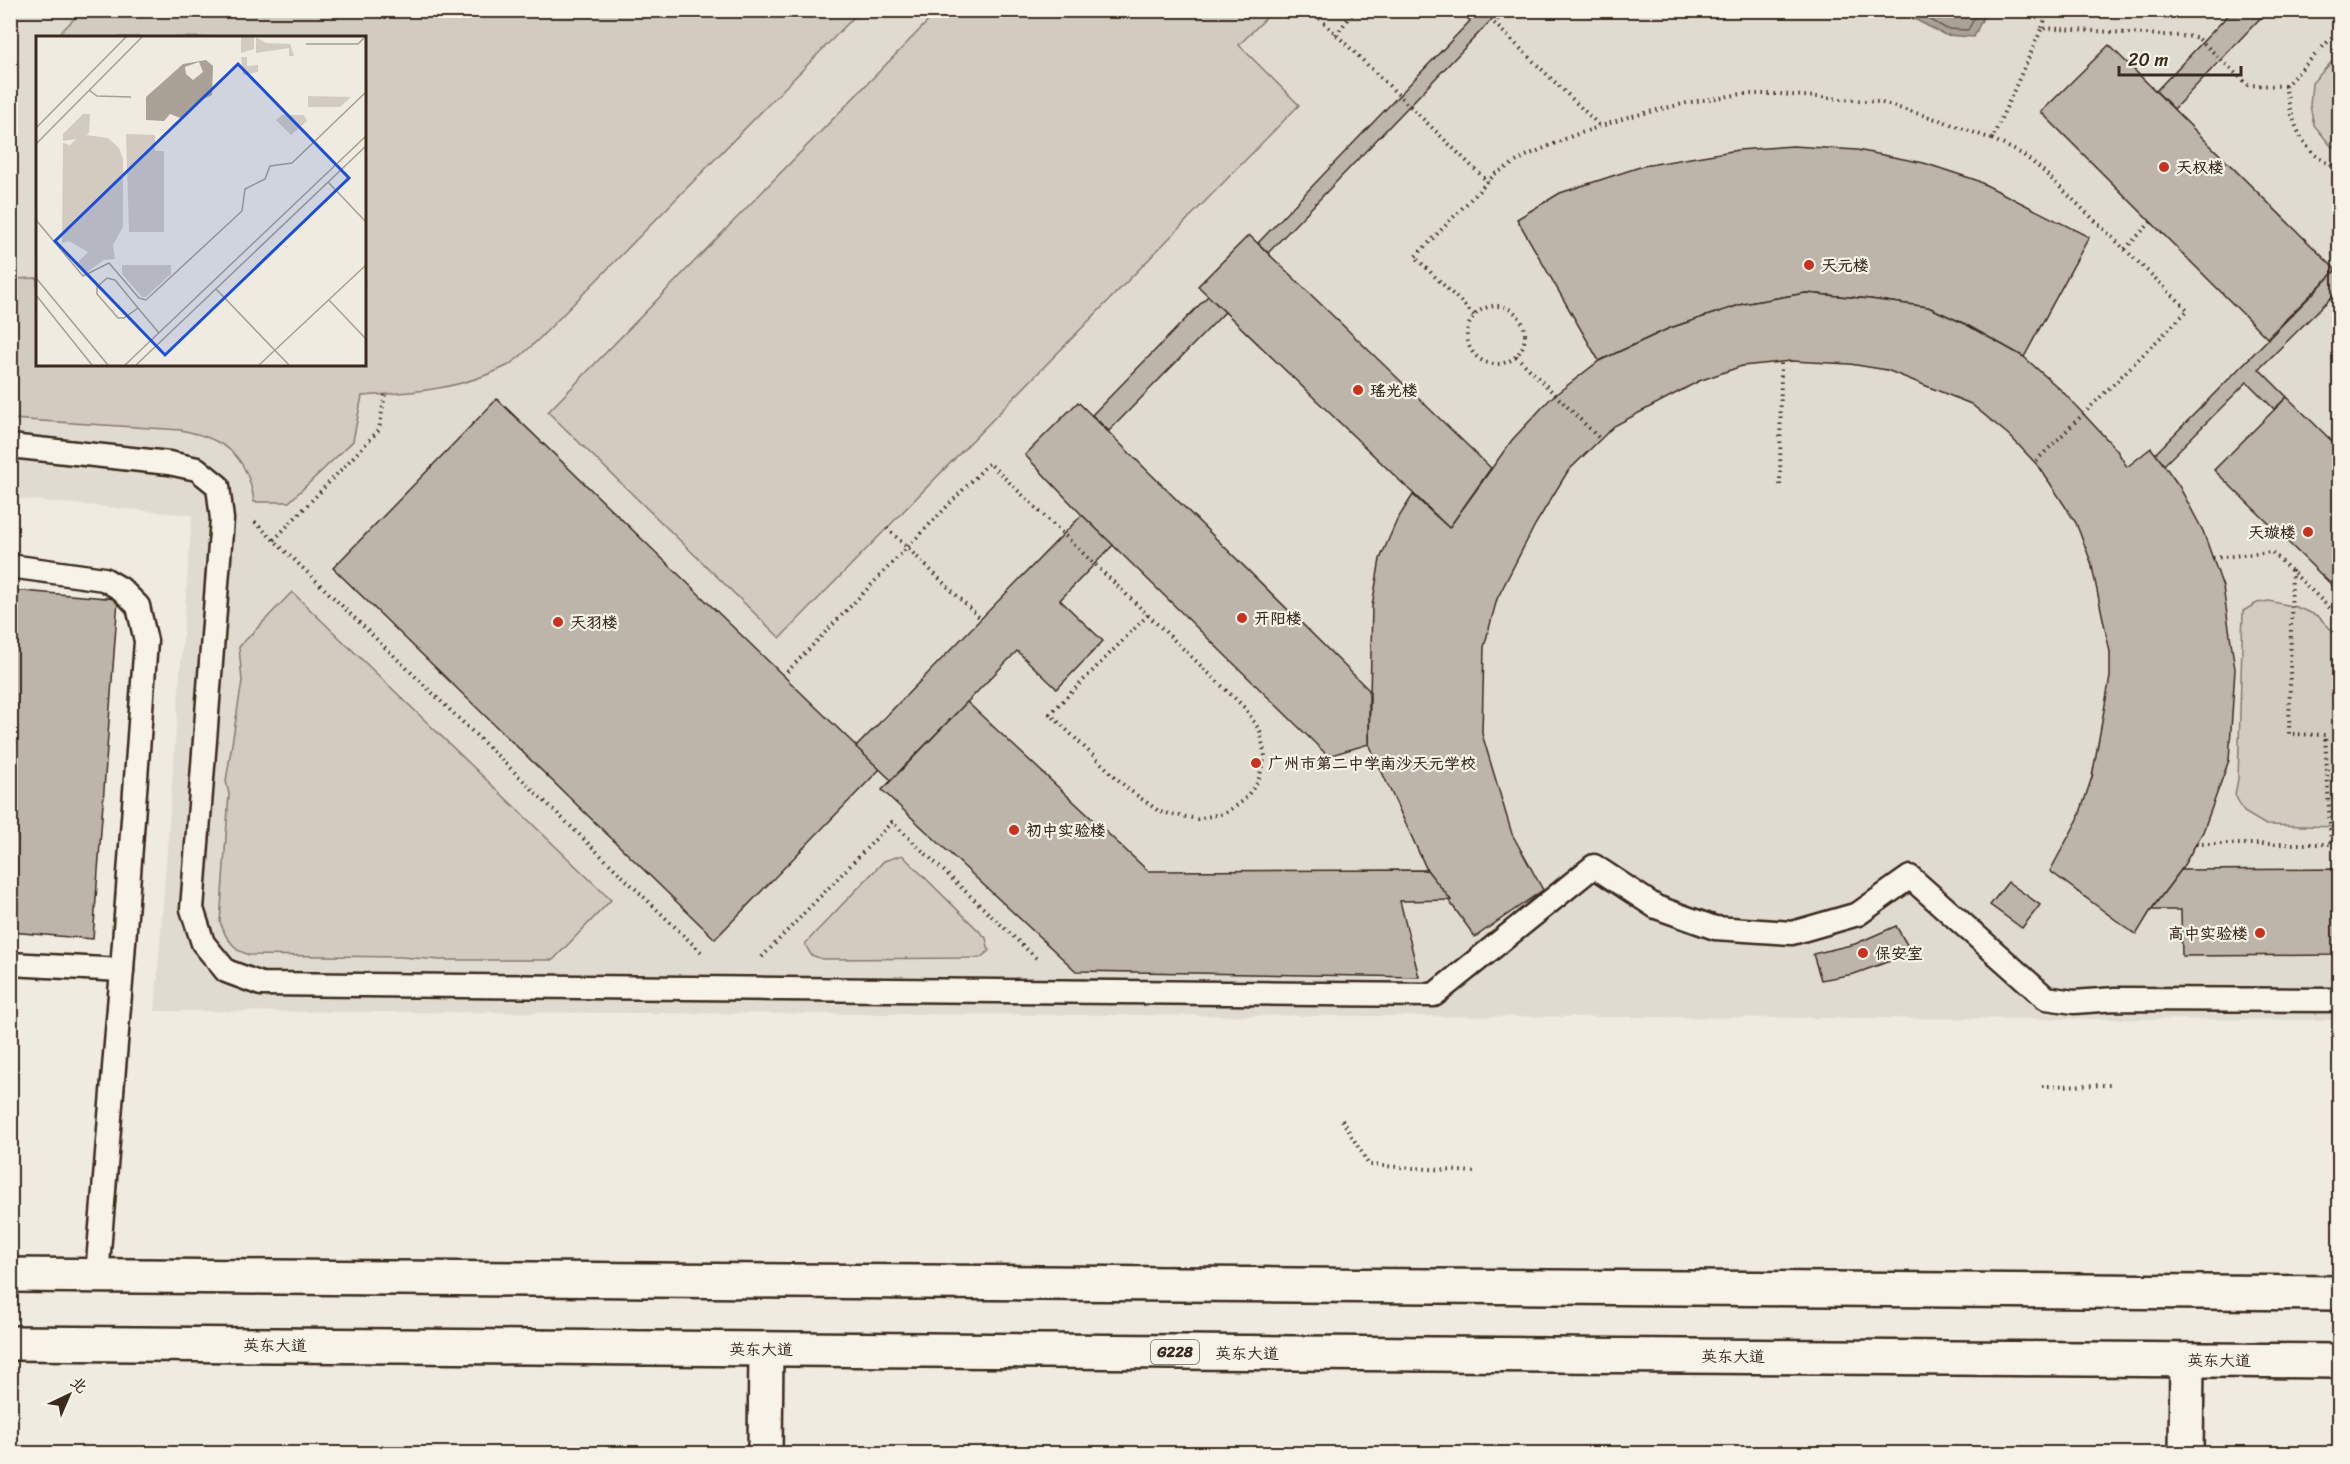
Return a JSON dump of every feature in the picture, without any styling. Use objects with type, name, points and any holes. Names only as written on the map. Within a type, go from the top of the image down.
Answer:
[{"type":"main road","points":[[10,1275],[2340,1293]]},
{"type":"main road","name":"英东大道","points":[[10,1343],[2340,1361]]},
{"type":"main road","points":[[765,1454],[766,1349]]},
{"type":"main road","points":[[2186,1454],[2187,1360]]},
{"type":"lane","points":[[10,447],[169,463],[197,469],[218,486],[222,519],[192,909],[203,943],[226,971],[261,984],[1434,995],[1594,866],[1656,907],[1705,925],[1715,928],[1792,933],[1858,914],[1910,877],[2046,998],[2074,1002],[2115,999],[2340,1000]]},
{"type":"lane","points":[[10,566],[104,579],[122,589],[138,606],[146,641],[97,1276]]},
{"type":"lane","points":[[10,964],[122,970]]},
{"type":"path","points":[[1311,10],[1488,182]]},
{"type":"path","points":[[1336,35],[1355,10]]},
{"type":"path","points":[[1506,10],[1494,23],[1600,126]]},
{"type":"path","points":[[1992,139],[2048,10]]},
{"type":"path","points":[[2042,28],[2198,37],[2248,85],[2285,86],[2340,29]]},
{"type":"path","points":[[2285,86],[2293,123],[2306,147],[2330,166],[2340,170]]},
{"type":"path","points":[[1474,315],[1415,257],[1495,174],[1526,156],[1572,136],[1628,117],[1691,102],[1742,94],[1779,94],[1879,102],[1992,139],[2022,154],[2041,169],[2188,310],[2034,462]]},
{"type":"path","points":[[2125,249],[2151,222]]},
{"type":"path","points":[[1502,306],[1519,317],[1525,335],[1524,345],[1516,356],[1503,363],[1493,364],[1476,357],[1466,340],[1466,331],[1474,315],[1484,308],[1502,306]]},
{"type":"path","points":[[1516,356],[1600,439]]},
{"type":"path","points":[[1780,485],[1781,362]]},
{"type":"path","points":[[274,540],[379,430],[385,394]]},
{"type":"path","points":[[783,676],[989,463],[1148,615],[1245,708],[1260,731],[1264,756],[1258,782],[1244,801],[1225,813],[1197,819],[1160,812],[1128,789],[1050,714],[1148,615]]},
{"type":"path","points":[[218,486],[703,954]]},
{"type":"path","points":[[887,528],[981,618]]},
{"type":"path","points":[[2212,558],[2272,552],[2340,618]]},
{"type":"path","points":[[2292,570],[2289,734],[2325,735],[2331,844]]},
{"type":"path","points":[[732,988],[892,822],[1071,992]]},
{"type":"path","points":[[2196,844],[2340,844]]},
{"type":"path","points":[[2042,1086],[2111,1085]]},
{"type":"path","points":[[1342,1120],[1370,1166],[1474,1172]]},
{"type":"shaded area","points":[[82,10],[860,11],[515,361],[489,374],[454,385],[362,396],[353,441],[289,502],[254,502],[251,486],[240,461],[222,444],[197,434],[181,430],[11,419],[11,279],[36,278],[36,366],[366,366],[366,36],[57,36]]},
{"type":"shaded area","name":"广州市第二中学南沙天元学校","points":[[10,11],[2339,11],[2339,1020],[155,1011],[192,515],[11,498]]},
{"type":"shaded area","points":[[938,11],[1273,11],[1239,45],[1299,105],[780,638],[548,412]]},
{"type":"shaded area","points":[[2339,54],[2339,148],[2331,146],[2314,125],[2310,106],[2312,83]]},
{"type":"shaded area","points":[[292,592],[611,900],[553,960],[441,960],[400,957],[249,955],[237,950],[226,936],[220,922],[229,794],[226,781],[242,681],[239,647]]},
{"type":"shaded area","points":[[2269,601],[2296,607],[2318,616],[2339,638],[2339,827],[2266,825],[2244,812],[2235,795],[2238,779],[2243,611],[2257,603]]},
{"type":"shaded area","points":[[902,855],[986,938],[989,951],[980,958],[822,959],[811,955],[805,944],[814,934],[884,861]]},
{"type":"water","points":[[1899,11],[1986,11],[1974,37],[1945,35]]},
{"type":"building","points":[[1459,10],[1501,10],[1268,253],[1258,243],[1470,21]]},
{"type":"building","points":[[2233,10],[2268,10],[2174,109],[2156,91]]},
{"type":"building","name":"天权楼","points":[[2109,45],[2336,270],[2267,338],[2041,112]]},
{"type":"building","name":"天元楼","points":[[1793,146],[1857,150],[1924,163],[1976,180],[2089,237],[2024,357],[1965,324],[1928,307],[1806,293],[1743,304],[1670,328],[1599,361],[1517,219],[1560,193],[1643,166],[1738,150]]},
{"type":"building","name":"瑶光楼","points":[[1249,235],[1491,468],[1449,528],[1198,286]]},
{"type":"building","points":[[2336,270],[2340,274],[2340,289],[2259,369],[2287,397],[2274,409],[2247,382],[2164,465],[2155,454]]},
{"type":"building","points":[[1806,293],[1928,307],[1965,324],[2024,357],[2062,391],[2116,449],[2127,467],[2151,448],[2164,465],[2179,486],[2203,531],[2223,587],[2235,669],[2229,760],[2203,832],[2181,870],[2151,910],[2136,935],[2050,871],[2078,819],[2092,777],[2110,677],[2110,652],[2091,562],[2076,523],[2040,468],[2010,436],[1971,404],[1887,370],[1850,364],[1791,361],[1742,366],[1699,381],[1614,426],[1568,471],[1535,525],[1497,599],[1484,647],[1482,734],[1512,834],[1543,890],[1475,937],[1427,870],[1369,744],[1372,606],[1380,559],[1397,520],[1413,495],[1449,528],[1512,440],[1551,398],[1599,361],[1670,328],[1743,304]]},
{"type":"building","points":[[1208,296],[1225,312],[1109,431],[1092,415]]},
{"type":"building","name":"天璇楼","points":[[2287,397],[2340,449],[2340,593],[2214,470]]},
{"type":"building","name":"天羽楼","points":[[497,399],[880,769],[715,939],[333,568]]},
{"type":"building","name":"开阳楼","points":[[1078,402],[1369,690],[1369,744],[1328,756],[1082,515],[1025,455]]},
{"type":"building","points":[[1082,515],[1113,545],[1060,600],[1103,641],[1057,689],[1017,651],[891,780],[856,747]]},
{"type":"building","points":[[10,590],[118,599],[93,939],[10,932]]},
{"type":"building","name":"初中实验楼","points":[[967,702],[1148,871],[1427,870],[1451,900],[1400,901],[1419,977],[1076,971],[882,790]]},
{"type":"building","name":"高中实验楼","points":[[2340,869],[2340,955],[2182,956],[2181,910],[2151,910],[2181,870]]},
{"type":"building","points":[[2008,882],[2040,905],[2022,928],[1990,905]]},
{"type":"building","name":"保安室","points":[[1896,926],[1912,953],[1854,974],[1821,980],[1813,954],[1855,944]]},
{"type":"place","name":"天权楼","points":[[2164,167]]},
{"type":"place","name":"天元楼","points":[[1809,265]]},
{"type":"place","name":"瑶光楼","points":[[1358,390]]},
{"type":"place","name":"天璇楼","points":[[2308,532]]},
{"type":"place","name":"开阳楼","points":[[1242,618]]},
{"type":"place","name":"天羽楼","points":[[558,622]]},
{"type":"place","name":"广州市第二中学南沙天元学校","points":[[1256,763]]},
{"type":"place","name":"初中实验楼","points":[[1014,830]]},
{"type":"place","name":"高中实验楼","points":[[2260,933]]},
{"type":"place","name":"保安室","points":[[1863,953]]}]
